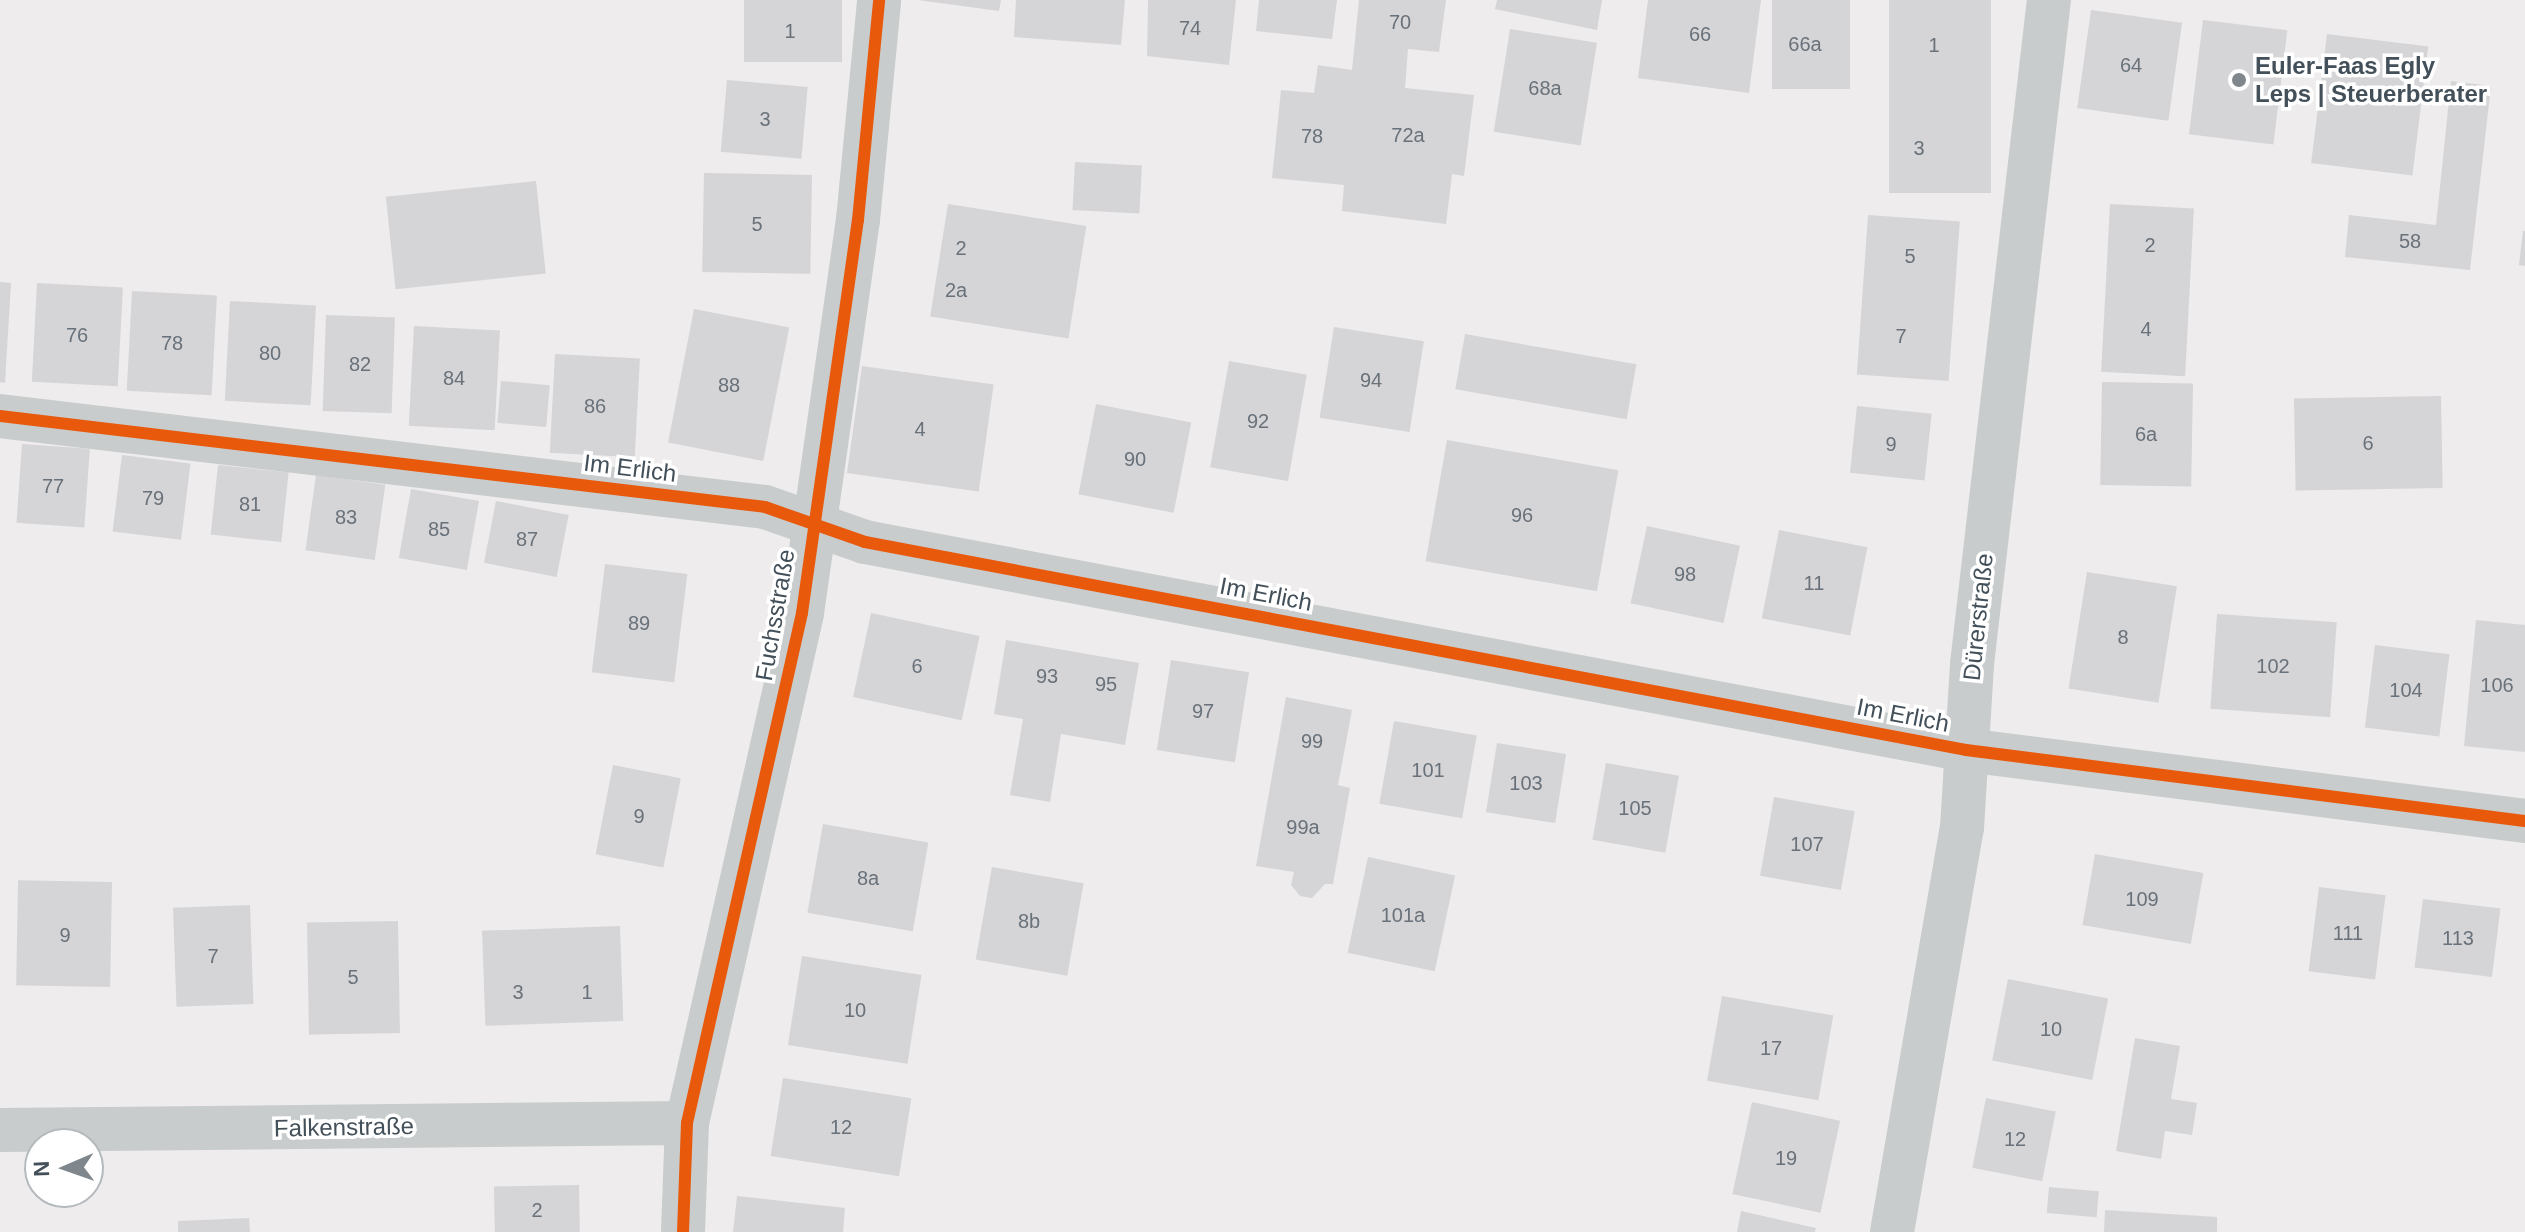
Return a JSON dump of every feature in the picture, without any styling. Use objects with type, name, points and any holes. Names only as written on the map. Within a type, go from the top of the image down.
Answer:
[{"type":"street","name":"Fuchsstraße","points":[[683,1232],[687,1123],[802,613],[858,220],[879,0]]},
{"type":"street","name":"Dürerstraße","points":[[1892,1232],[1962,828],[1966,750],[2049,0]]},
{"type":"street","name":"Im Erlich","points":[[0,416],[765,507],[865,542],[1966,750],[2525,821]]},
{"type":"street","name":"Falkenstraße","points":[[0,1130],[687,1123]]},
{"type":"building","points":[[744,0],[842,0],[842,62],[744,62]]},
{"type":"building","points":[[918,0],[1001,0],[999,11]]},
{"type":"building","points":[[1016,0],[1125,0],[1121,45],[1014,37]]},
{"type":"building","points":[[1148,0],[1236,0],[1229,65],[1147,56]]},
{"type":"building","points":[[1259,0],[1337,0],[1332,39],[1256,31]]},
{"type":"building","points":[[1359,0],[1446,0],[1439,52],[1408,49],[1405,88],[1474,95],[1464,176],[1452,174],[1446,224],[1342,211],[1344,185],[1272,178],[1281,90],[1314,93],[1318,65],[1352,70]]},
{"type":"building","points":[[1497,0],[1602,0],[1597,30],[1495,9]]},
{"type":"building","points":[[1648,0],[1761,0],[1749,93],[1638,78]]},
{"type":"building","points":[[1772,0],[1850,0],[1850,89],[1772,89]]},
{"type":"building","points":[[1889,0],[1991,0],[1991,193],[1889,193]]},
{"type":"building","points":[[2091,10],[2182,23],[2168,121],[2077,108]]},
{"type":"building","points":[[2203,20],[2287,30],[2273,145],[2189,134]]},
{"type":"building","points":[[1510,29],[1597,43],[1581,145],[1494,132]]},
{"type":"building","points":[[2327,34],[2428,46],[2412,175],[2311,163]]},
{"type":"building","points":[[727,80],[808,87],[801,159],[721,152]]},
{"type":"building","points":[[2451,81],[2491,86],[2470,270],[2345,257],[2349,215],[2436,225]]},
{"type":"building","points":[[1075,162],[1142,166],[1139,213],[1072,210]]},
{"type":"building","points":[[704,173],[812,175],[810,274],[702,272]]},
{"type":"building","points":[[536,181],[546,273],[396,289],[386,197]]},
{"type":"building","points":[[948,204],[1086,226],[1068,338],[930,317]]},
{"type":"building","points":[[2110,204],[2194,208],[2185,376],[2101,372]]},
{"type":"building","points":[[1868,215],[1960,221],[1949,381],[1857,375]]},
{"type":"building","points":[[2525,231],[2525,266],[2519,265]]},
{"type":"building","points":[[0,282],[11,283],[5,383],[0,382]]},
{"type":"building","points":[[37,283],[123,288],[118,386],[32,382]]},
{"type":"building","points":[[132,291],[217,295],[212,395],[127,391]]},
{"type":"building","points":[[230,301],[316,306],[311,405],[225,401]]},
{"type":"building","points":[[694,309],[789,328],[763,461],[668,443]]},
{"type":"building","points":[[326,315],[395,317],[392,413],[323,411]]},
{"type":"building","points":[[414,326],[500,331],[495,430],[409,426]]},
{"type":"building","points":[[1334,327],[1424,341],[1409,432],[1320,418]]},
{"type":"building","points":[[1465,334],[1636,364],[1627,419],[1455,389]]},
{"type":"building","points":[[555,354],[640,358],[635,457],[550,453]]},
{"type":"building","points":[[1229,361],[1307,375],[1288,481],[1210,467]]},
{"type":"building","points":[[862,366],[994,385],[979,491],[847,473]]},
{"type":"building","points":[[501,381],[550,385],[546,427],[497,423]]},
{"type":"building","points":[[2102,382],[2193,384],[2191,487],[2100,485]]},
{"type":"building","points":[[2441,396],[2443,488],[2296,491],[2294,399]]},
{"type":"building","points":[[1096,404],[1191,423],[1174,513],[1078,494]]},
{"type":"building","points":[[1857,406],[1932,414],[1925,480],[1850,473]]},
{"type":"building","points":[[1447,440],[1618,470],[1597,591],[1426,561]]},
{"type":"building","points":[[22,444],[90,449],[84,528],[16,523]]},
{"type":"building","points":[[122,455],[190,463],[181,540],[113,531]]},
{"type":"building","points":[[218,465],[289,472],[281,542],[211,535]]},
{"type":"building","points":[[316,475],[385,485],[375,560],[305,550]]},
{"type":"building","points":[[411,489],[479,501],[467,570],[399,558]]},
{"type":"building","points":[[496,501],[569,515],[557,577],[484,563]]},
{"type":"building","points":[[1647,526],[1740,546],[1723,623],[1631,603]]},
{"type":"building","points":[[1779,530],[1867,547],[1850,636],[1762,618]]},
{"type":"building","points":[[605,564],[687,574],[674,682],[592,672]]},
{"type":"building","points":[[2087,572],[2177,586],[2158,703],[2069,689]]},
{"type":"building","points":[[871,613],[980,636],[962,720],[853,697]]},
{"type":"building","points":[[2217,614],[2337,622],[2330,717],[2210,709]]},
{"type":"building","points":[[2476,620],[2525,625],[2525,752],[2464,746]]},
{"type":"building","points":[[1006,640],[1139,663],[1125,745],[1061,734],[1050,802],[1010,795],[1023,719],[994,714]]},
{"type":"building","points":[[2375,645],[2449,654],[2439,737],[2365,727]]},
{"type":"building","points":[[1171,660],[1249,672],[1235,762],[1157,750]]},
{"type":"building","points":[[1286,697],[1352,710],[1338,785],[1350,788],[1333,884],[1325,884],[1312,898],[1300,896],[1291,885],[1294,872],[1256,866]]},
{"type":"building","points":[[1394,721],[1477,736],[1462,818],[1379,804]]},
{"type":"building","points":[[1497,743],[1566,754],[1555,823],[1486,812]]},
{"type":"building","points":[[1606,763],[1679,776],[1665,853],[1592,840]]},
{"type":"building","points":[[613,765],[681,778],[663,867],[596,854]]},
{"type":"building","points":[[1774,797],[1855,811],[1841,890],[1760,876]]},
{"type":"building","points":[[823,824],[928,843],[913,931],[807,913]]},
{"type":"building","points":[[2095,854],[2203,873],[2191,944],[2082,925]]},
{"type":"building","points":[[1368,857],[1455,876],[1435,971],[1348,953]]},
{"type":"building","points":[[992,867],[1084,883],[1067,976],[976,960]]},
{"type":"building","points":[[18,880],[112,882],[110,987],[16,985]]},
{"type":"building","points":[[2319,887],[2386,895],[2375,980],[2309,971]]},
{"type":"building","points":[[2423,899],[2500,909],[2492,977],[2415,967]]},
{"type":"building","points":[[250,905],[253,1004],[177,1007],[173,908]]},
{"type":"building","points":[[398,921],[400,1033],[309,1035],[307,923]]},
{"type":"building","points":[[620,926],[623,1021],[485,1026],[482,931]]},
{"type":"building","points":[[802,956],[922,975],[907,1064],[788,1045]]},
{"type":"building","points":[[2008,979],[2108,998],[2092,1080],[1992,1060]]},
{"type":"building","points":[[1722,996],[1833,1016],[1818,1100],[1707,1081]]},
{"type":"building","points":[[2135,1038],[2180,1046],[2171,1099],[2197,1103],[2192,1135],[2165,1131],[2161,1159],[2116,1151]]},
{"type":"building","points":[[783,1078],[911,1098],[899,1176],[771,1156]]},
{"type":"building","points":[[1986,1098],[2056,1112],[2042,1181],[1972,1168]]},
{"type":"building","points":[[1752,1102],[1840,1121],[1820,1213],[1732,1194]]},
{"type":"building","points":[[579,1185],[580,1232],[495,1232],[494,1186]]},
{"type":"building","points":[[2049,1187],[2099,1191],[2097,1217],[2047,1213]]},
{"type":"building","points":[[737,1196],[845,1208],[843,1232],[733,1232]]},
{"type":"building","points":[[2105,1210],[2217,1217],[2217,1232],[2104,1232]]},
{"type":"building","points":[[1741,1211],[1816,1228],[1815,1232],[1737,1232]]},
{"type":"building","points":[[249,1218],[250,1232],[178,1232],[178,1221]]},
{"type":"cycle path","points":[[683,1232],[687,1123],[802,613],[858,220],[879,0]]},
{"type":"cycle path","points":[[0,416],[765,507],[865,542],[1966,750],[2525,821]]},
{"type":"place","name":"Euler-Faas Egly Leps | Steuerberater","points":[[2239,80]]}]
